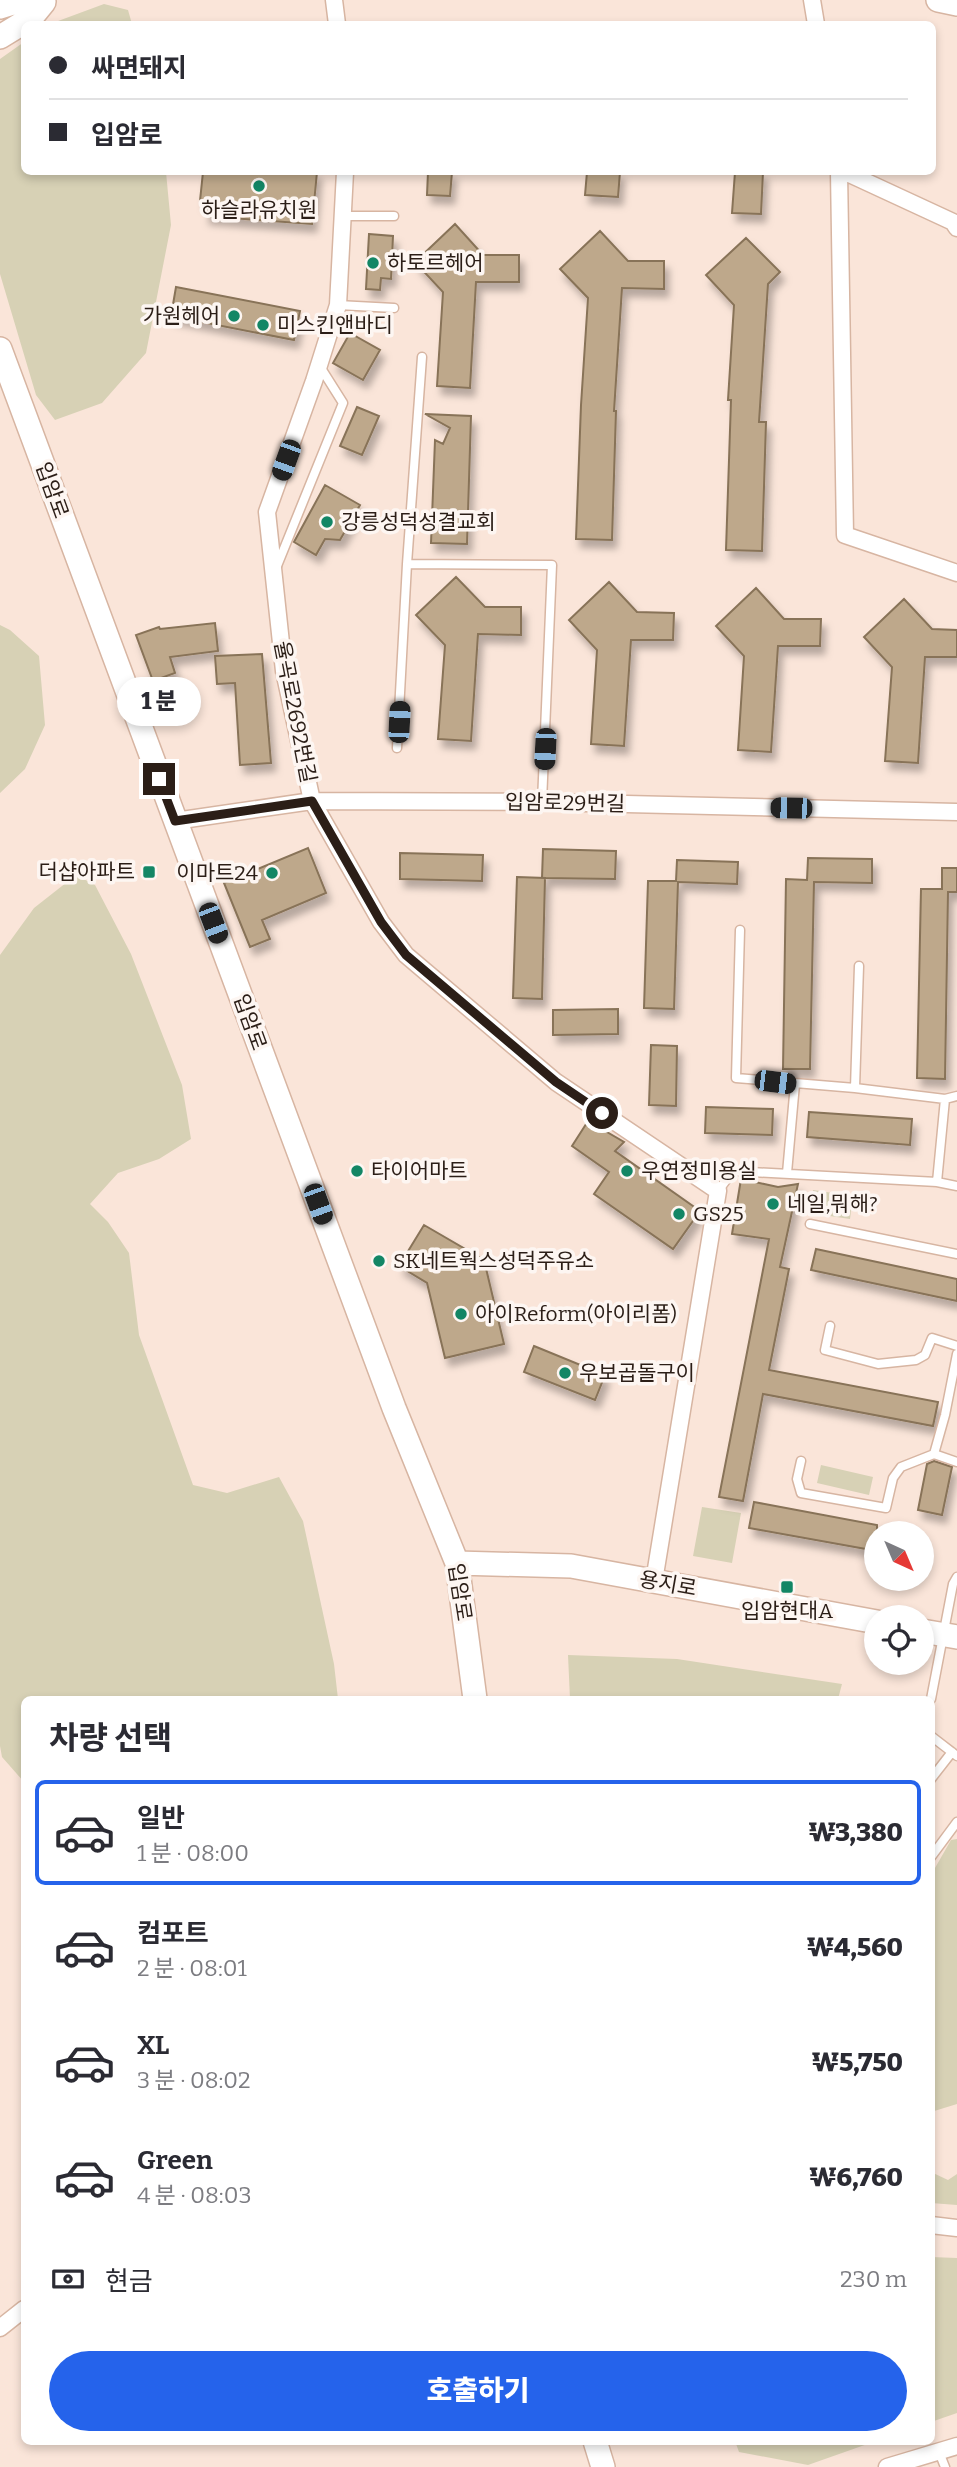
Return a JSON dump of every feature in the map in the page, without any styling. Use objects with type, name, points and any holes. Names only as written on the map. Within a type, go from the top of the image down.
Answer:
[{"type":"street","points":[[334,0],[337,21]]},
{"type":"street","points":[[812,0],[816,21]]},
{"type":"street","points":[[938,0],[957,4]]},
{"type":"street","points":[[0,7],[16,2],[45,1]]},
{"type":"street","points":[[26,21],[45,1]]},
{"type":"street","points":[[0,37],[21,24]]},
{"type":"street","name":"율곡로2692번길","points":[[345,175],[338,305],[267,512],[284,671],[312,801],[381,922],[406,955],[556,1082],[718,1191]]},
{"type":"street","points":[[839,175],[845,536],[957,573]]},
{"type":"street","points":[[851,175],[953,222],[957,228]]},
{"type":"street","name":"입암로","points":[[0,349],[394,1408],[457,1563],[475,1696]]},
{"type":"street","name":"입암로29번길","points":[[175,821],[312,801],[542,802],[957,812]]},
{"type":"street","points":[[654,1581],[718,1191]]},
{"type":"street","name":"용지로","points":[[457,1563],[571,1566],[864,1620]]},
{"type":"street","points":[[935,2225],[957,2228]]},
{"type":"street","points":[[0,2328],[21,2311]]},
{"type":"street","points":[[596,2445],[603,2467]]},
{"type":"street","points":[[887,2467],[942,2460],[957,2446]]},
{"type":"lane","points":[[344,216],[394,216]]},
{"type":"lane","points":[[338,305],[394,309]]},
{"type":"lane","points":[[397,748],[422,357]]},
{"type":"lane","points":[[273,575],[343,403],[319,365]]},
{"type":"lane","points":[[407,564],[552,565],[542,802]]},
{"type":"lane","points":[[740,930],[736,1077],[945,1099],[957,1096]]},
{"type":"lane","points":[[855,1088],[859,966]]},
{"type":"lane","points":[[787,1173],[795,1084]]},
{"type":"lane","points":[[937,1182],[945,1099]]},
{"type":"lane","points":[[718,1191],[733,1171],[937,1182],[957,1186]]},
{"type":"lane","points":[[810,1224],[957,1254]]},
{"type":"lane","points":[[830,1326],[825,1350],[878,1364],[916,1360],[925,1355],[932,1338],[957,1346]]},
{"type":"lane","points":[[934,1454],[957,1354]]},
{"type":"lane","points":[[801,1461],[797,1479],[801,1493],[886,1508],[893,1478],[901,1467],[934,1454],[957,1462]]},
{"type":"lane","points":[[931,1696],[941,1634],[957,1577]]},
{"type":"lane","points":[[935,1739],[954,1754],[935,1775]]},
{"type":"lane","points":[[935,1852],[957,1822]]},
{"type":"shaded area","points":[[104,4],[128,10],[131,21],[58,21]]},
{"type":"shaded area","points":[[21,44],[21,175],[166,175],[171,225],[146,353],[102,403],[55,420],[36,395],[0,274],[0,59]]},
{"type":"shaded area","points":[[0,625],[10,630],[39,656],[45,725],[25,769],[0,793]]},
{"type":"shaded area","points":[[76,875],[95,885],[131,954],[182,1085],[191,1139],[159,1159],[118,1173],[90,1204],[108,1222],[129,1253],[139,1335],[193,1485],[227,1493],[279,1477],[303,1521],[334,1664],[338,1696],[21,1696],[21,1779],[2,1757],[0,1746],[0,955],[34,908]]},
{"type":"shaded area","points":[[813,1190],[853,1196],[850,1219],[810,1213]]},
{"type":"shaded area","points":[[821,1465],[873,1477],[869,1495],[817,1483]]},
{"type":"shaded area","points":[[702,1507],[741,1513],[732,1563],[693,1556]]},
{"type":"shaded area","points":[[568,1655],[677,1659],[842,1684],[839,1696],[570,1696]]},
{"type":"shaded area","points":[[957,1839],[957,2104],[935,2111],[935,1868],[951,1840]]},
{"type":"shaded area","points":[[935,2174],[948,2180],[957,2174],[957,2205],[935,2203]]},
{"type":"shaded area","points":[[935,2257],[957,2258],[957,2413],[935,2421]]},
{"type":"shaded area","points":[[736,2445],[865,2445],[808,2465],[739,2452]]},
{"type":"building","name":"하슬라유치원","points":[[203,175],[317,175],[312,224],[205,216],[206,202],[200,201]]},
{"type":"building","points":[[428,175],[452,175],[450,196],[427,195]]},
{"type":"building","points":[[587,175],[620,175],[618,197],[585,195]]},
{"type":"building","points":[[735,175],[763,175],[761,214],[732,213]]},
{"type":"building","points":[[455,224],[483,255],[519,255],[519,282],[476,282],[470,388],[437,386],[443,292],[415,262]]},
{"type":"building","points":[[600,231],[628,261],[664,261],[664,289],[622,288],[614,411],[612,540],[576,539],[588,298],[560,269]]},
{"type":"building","points":[[369,234],[393,236],[391,279],[381,278],[380,290],[366,289]]},
{"type":"building","points":[[746,238],[780,272],[768,284],[759,422],[766,422],[762,551],[726,550],[731,400],[728,400],[734,305],[706,275]]},
{"type":"building","points":[[176,287],[300,311],[294,340],[171,316]]},
{"type":"building","points":[[350,333],[380,350],[363,380],[333,363]]},
{"type":"building","points":[[357,407],[379,416],[362,455],[340,446]]},
{"type":"building","points":[[425,414],[471,416],[467,544],[431,543],[435,440],[443,444],[450,428]]},
{"type":"building","name":"강릉성덕성결교회","points":[[325,485],[360,505],[340,540],[325,539],[316,555],[294,542]]},
{"type":"building","points":[[456,577],[485,607],[521,607],[521,635],[478,634],[471,741],[438,739],[445,645],[416,615]]},
{"type":"building","points":[[609,582],[637,612],[674,613],[673,640],[631,640],[624,746],[591,744],[597,650],[569,620]]},
{"type":"building","points":[[756,588],[784,619],[821,619],[820,646],[778,646],[771,752],[738,750],[744,656],[716,626]]},
{"type":"building","points":[[904,599],[932,629],[957,630],[957,657],[925,657],[918,763],[885,761],[892,667],[864,637]]},
{"type":"building","points":[[215,623],[218,651],[170,657],[175,673],[153,681],[136,635],[159,627]]},
{"type":"building","points":[[262,654],[271,763],[240,765],[235,683],[217,684],[215,656]]},
{"type":"building","points":[[308,848],[326,893],[262,920],[270,939],[250,947],[224,883]]},
{"type":"building","points":[[543,849],[616,851],[615,879],[542,878]]},
{"type":"building","points":[[400,853],[483,855],[482,881],[400,879]]},
{"type":"building","points":[[808,858],[872,859],[872,883],[814,882],[810,1069],[783,1069],[786,879],[807,880]]},
{"type":"building","points":[[677,860],[738,862],[737,884],[678,882],[674,1009],[644,1008],[648,881],[676,881]]},
{"type":"building","points":[[942,868],[957,868],[957,892],[948,892],[945,1079],[917,1078],[921,889],[942,889]]},
{"type":"building","points":[[517,877],[545,878],[542,999],[513,998]]},
{"type":"building","points":[[618,1009],[618,1034],[553,1035],[553,1010]]},
{"type":"building","points":[[651,1045],[677,1046],[676,1106],[649,1105]]},
{"type":"building","points":[[706,1107],[773,1109],[772,1135],[705,1133]]},
{"type":"building","points":[[809,1112],[912,1119],[910,1145],[807,1137]]},
{"type":"building","points":[[588,1121],[624,1142],[615,1151],[700,1211],[673,1249],[594,1194],[609,1172],[572,1146]]},
{"type":"building","points":[[741,1179],[778,1187],[798,1184],[780,1267],[789,1269],[769,1370],[938,1402],[933,1426],[763,1394],[743,1501],[719,1497],[769,1239],[732,1234]]},
{"type":"building","points":[[424,1225],[484,1260],[504,1344],[445,1358],[427,1283],[399,1266]]},
{"type":"building","points":[[816,1249],[957,1279],[957,1301],[811,1270]]},
{"type":"building","name":"우보곱돌구이","points":[[534,1346],[605,1375],[595,1400],[524,1372]]},
{"type":"building","points":[[934,1461],[952,1467],[942,1515],[918,1510],[927,1464]]},
{"type":"building","points":[[754,1502],[864,1523],[864,1549],[749,1528]]},
{"type":"place","name":"하슬라유치원","points":[[259,186]]},
{"type":"place","name":"하토르헤어","points":[[373,263]]},
{"type":"place","name":"가원헤어","points":[[234,316]]},
{"type":"place","name":"미스킨앤바디","points":[[263,325]]},
{"type":"place","name":"강릉성덕성결교회","points":[[327,522]]},
{"type":"place","name":"더샵아파트","points":[[149,872]]},
{"type":"place","name":"이마트24","points":[[272,873]]},
{"type":"place","name":"타이어마트","points":[[357,1171]]},
{"type":"place","name":"우연정미용실","points":[[627,1171]]},
{"type":"place","name":"네일,뭐해?","points":[[773,1204]]},
{"type":"place","name":"GS25","points":[[679,1214]]},
{"type":"place","name":"SK네트웍스성덕주유소","points":[[379,1261]]},
{"type":"place","name":"아이Reform(아이리폼)","points":[[461,1314]]},
{"type":"place","name":"우보곱돌구이","points":[[565,1373]]},
{"type":"place","name":"입암현대A","points":[[787,1587]]},
{"type":"route","points":[[159,779],[175,821],[312,801],[381,922],[406,955],[556,1082],[602,1113]]}]
